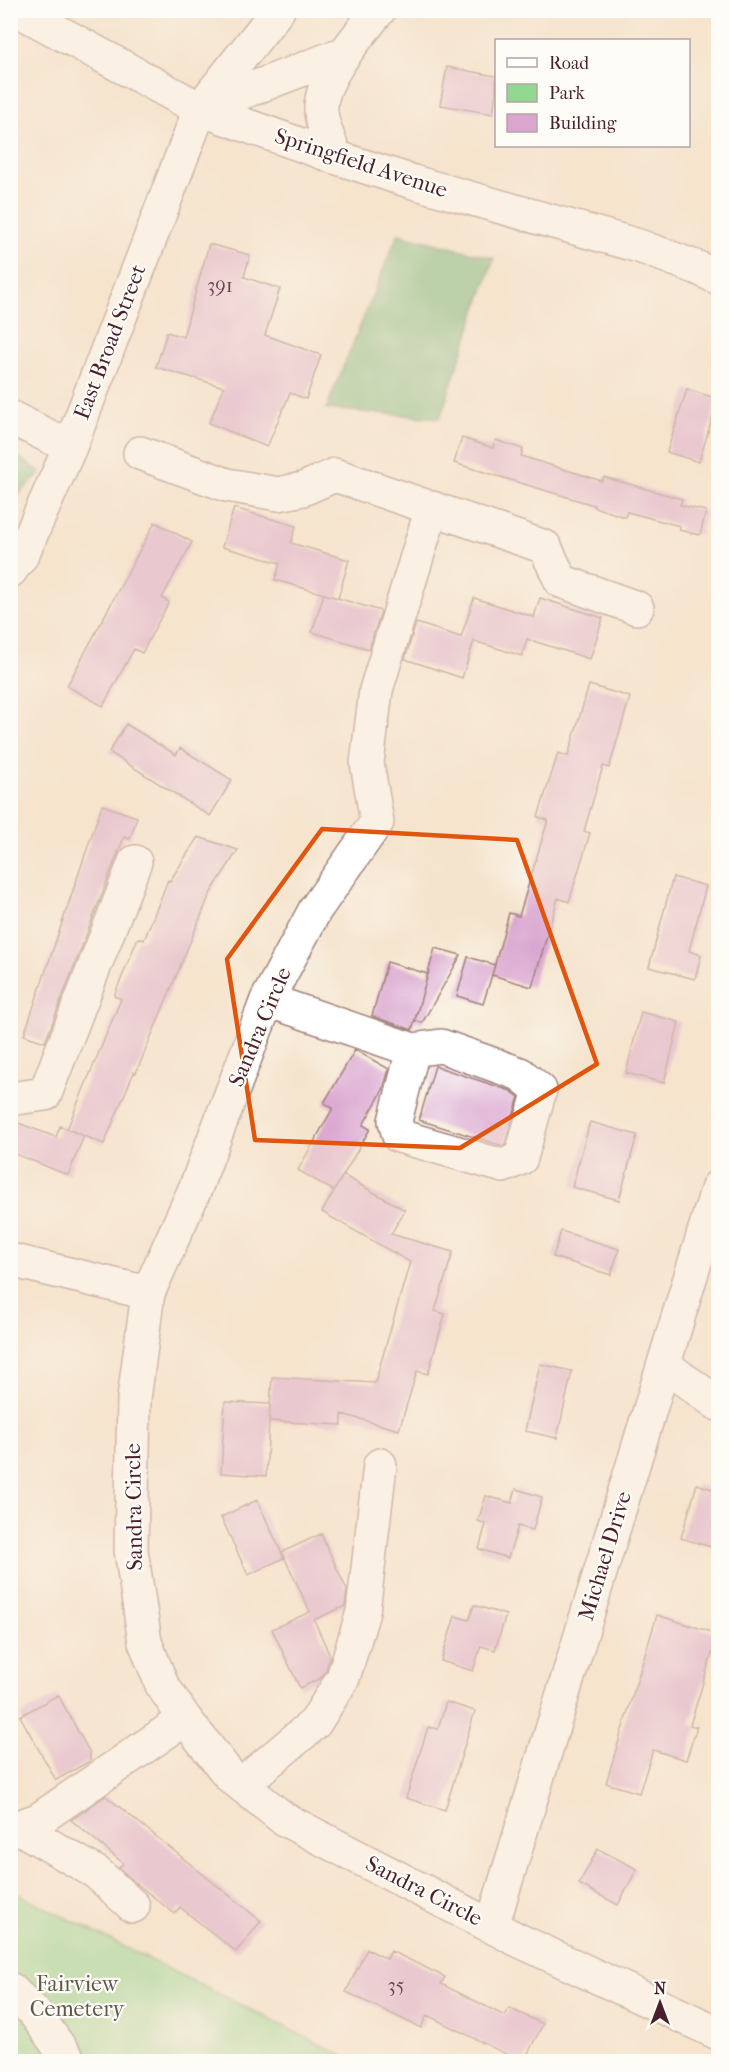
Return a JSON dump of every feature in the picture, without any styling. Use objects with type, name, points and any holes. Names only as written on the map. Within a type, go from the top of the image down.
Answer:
[{"type":"street","name":"Springfield Avenue","points":[[18,10],[200,109],[413,182],[639,246],[718,278]]},
{"type":"street","points":[[335,157],[321,111],[326,87],[345,53],[379,10]]},
{"type":"street","name":"East Broad Street","points":[[10,571],[22,555],[70,447],[200,109],[275,14]]},
{"type":"street","points":[[275,14],[272,40],[275,52],[285,65],[297,71]]},
{"type":"street","points":[[200,109],[345,53]]},
{"type":"street","points":[[10,417],[70,447]]},
{"type":"street","points":[[140,453],[227,485],[278,494],[303,489],[335,475],[545,547],[561,581],[638,608]]},
{"type":"street","name":"Sandra Circle","points":[[432,508],[376,690],[367,764],[377,822],[315,910],[267,1000],[195,1189],[148,1293],[134,1399],[131,1550],[145,1642],[162,1684],[185,1719],[230,1776],[284,1819],[492,1926],[718,2032]]},
{"type":"street","points":[[10,1099],[45,1094],[135,862]]},
{"type":"street","points":[[267,1000],[413,1050],[441,1046],[520,1074],[540,1090],[521,1158],[502,1166],[399,1136],[395,1121],[413,1050]]},
{"type":"street","name":"Michael Drive","points":[[492,1926],[718,1187]]},
{"type":"street","points":[[10,1260],[148,1293]]},
{"type":"street","points":[[664,1365],[718,1404]]},
{"type":"street","points":[[241,1785],[315,1723],[343,1678],[363,1612],[380,1465]]},
{"type":"street","points":[[14,1826],[38,1820],[185,1719]]},
{"type":"street","points":[[14,1826],[97,1873],[133,1906]]},
{"type":"street","points":[[10,1989],[34,2012],[70,2061]]},
{"type":"highlighted area","points":[[322,829],[517,840],[597,1064],[460,1148],[255,1140],[227,959]]},
{"type":"green space","points":[[398,234],[494,258],[440,418],[326,409]]},
{"type":"green space","points":[[11,452],[41,472],[11,502]]},
{"type":"green space","name":"Fairview Cemetery","points":[[10,1890],[353,2061],[11,2061]]},
{"type":"building","points":[[447,67],[495,76],[493,114],[440,105]]},
{"type":"building","points":[[209,244],[250,255],[244,277],[280,289],[265,335],[321,355],[306,399],[290,393],[267,447],[209,423],[224,387],[156,367],[167,332],[183,337]]},
{"type":"building","points":[[687,389],[718,399],[699,462],[667,452]]},
{"type":"building","points":[[462,438],[493,448],[495,440],[523,449],[521,456],[602,481],[604,477],[682,499],[680,505],[706,511],[700,535],[679,530],[680,526],[627,512],[625,517],[594,507],[594,505],[454,463]]},
{"type":"building","points":[[234,508],[296,526],[291,543],[349,560],[338,598],[275,580],[280,563],[222,547]]},
{"type":"building","points":[[155,522],[192,542],[162,598],[169,602],[142,653],[134,649],[103,706],[67,686]]},
{"type":"building","points":[[324,594],[381,611],[369,649],[312,632]]},
{"type":"building","points":[[474,598],[534,617],[540,598],[603,618],[590,659],[527,639],[522,656],[474,641],[462,678],[405,659],[416,623],[461,637]]},
{"type":"building","points":[[589,685],[630,697],[609,768],[603,766],[584,831],[590,833],[569,902],[558,898],[532,987],[492,975],[509,913],[519,916],[548,820],[538,817],[558,753],[568,756]]},
{"type":"building","points":[[126,724],[176,755],[180,748],[232,780],[210,816],[109,752]]},
{"type":"building","points":[[102,805],[137,817],[130,839],[124,837],[45,1042],[24,1035]]},
{"type":"building","points":[[198,837],[238,850],[210,894],[104,1144],[67,1129],[121,999],[114,996],[138,938],[144,940],[168,880],[170,881]]},
{"type":"building","points":[[673,877],[706,886],[689,951],[701,955],[695,979],[649,967]]},
{"type":"building","points":[[435,948],[461,955],[422,1023],[415,1020]]},
{"type":"building","points":[[468,957],[495,965],[483,1004],[457,996]]},
{"type":"building","points":[[387,962],[428,974],[412,1030],[372,1016]]},
{"type":"building","points":[[641,1012],[679,1022],[664,1083],[626,1073]]},
{"type":"building","points":[[355,1050],[389,1069],[383,1090],[363,1125],[370,1129],[334,1191],[298,1170],[333,1108],[324,1103]]},
{"type":"building","points":[[435,1066],[511,1091],[519,1097],[503,1146],[419,1120]]},
{"type":"building","points":[[10,1120],[56,1137],[60,1126],[84,1136],[68,1175],[10,1152]]},
{"type":"building","points":[[590,1122],[637,1135],[619,1200],[572,1187]]},
{"type":"building","points":[[343,1175],[405,1210],[391,1234],[453,1252],[435,1311],[445,1314],[428,1374],[417,1371],[399,1430],[342,1414],[342,1425],[269,1421],[272,1377],[375,1383],[410,1262],[322,1212]]},
{"type":"building","points":[[561,1231],[619,1249],[611,1275],[553,1257]]},
{"type":"building","points":[[540,1364],[572,1371],[557,1438],[525,1431]]},
{"type":"building","points":[[225,1402],[270,1404],[266,1476],[221,1473]]},
{"type":"building","points":[[697,1484],[718,1491],[718,1549],[681,1538]]},
{"type":"building","points":[[516,1489],[542,1497],[533,1530],[518,1526],[508,1558],[479,1549],[486,1524],[478,1521],[486,1496],[512,1503]]},
{"type":"building","points":[[257,1500],[284,1558],[248,1575],[221,1517]]},
{"type":"building","points":[[321,1534],[347,1590],[345,1606],[314,1620],[330,1656],[321,1678],[300,1688],[272,1629],[310,1612],[282,1552]]},
{"type":"building","points":[[474,1605],[506,1615],[495,1650],[481,1646],[473,1671],[441,1661],[455,1616],[469,1620]]},
{"type":"building","points":[[657,1615],[718,1634],[690,1725],[697,1727],[686,1760],[653,1750],[639,1793],[606,1783]]},
{"type":"building","points":[[58,1695],[90,1753],[90,1761],[56,1780],[20,1716]]},
{"type":"building","points":[[446,1702],[475,1711],[445,1810],[406,1798],[428,1727],[438,1729]]},
{"type":"building","points":[[106,1796],[261,1921],[236,1952],[180,1907],[175,1914],[132,1880],[119,1868],[123,1863],[71,1820]]},
{"type":"building","points":[[598,1849],[637,1869],[618,1905],[579,1884]]},
{"type":"building","points":[[367,1949],[387,1959],[391,1951],[445,1977],[441,1984],[505,2016],[509,2008],[543,2024],[524,2061],[427,2015],[421,2028],[346,1992]]}]
